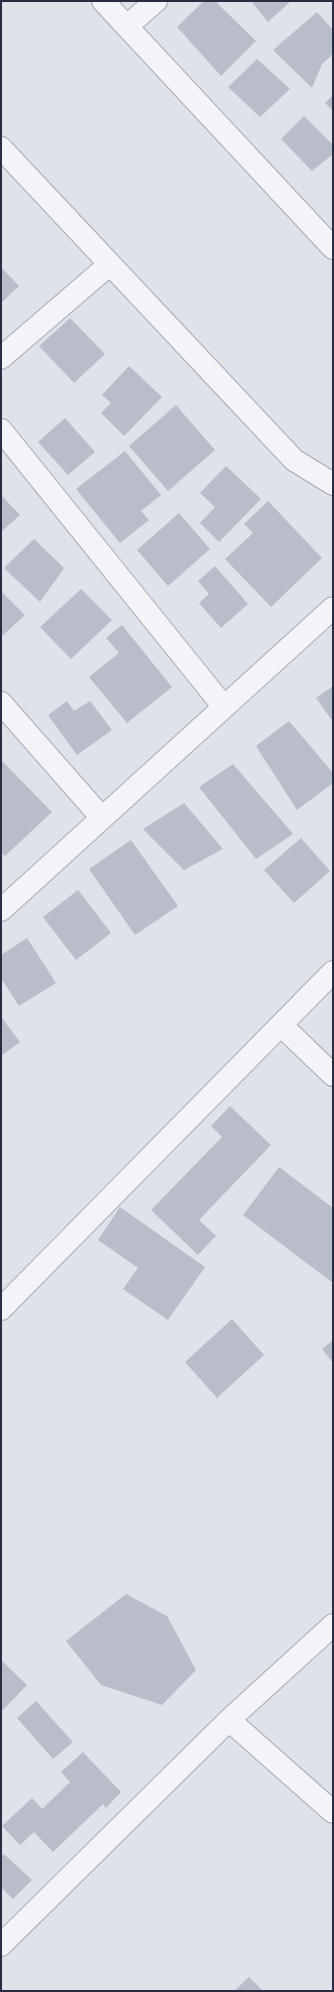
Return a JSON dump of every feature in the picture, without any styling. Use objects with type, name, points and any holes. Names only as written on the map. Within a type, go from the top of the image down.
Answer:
[{"type":"street","points":[[103,1],[333,248]]},
{"type":"street","points":[[127,26],[156,1]]},
{"type":"street","points":[[4,156],[110,264],[294,460],[333,484]]},
{"type":"street","points":[[1,358],[110,264]]},
{"type":"street","points":[[1,430],[224,707]]},
{"type":"street","points":[[1,910],[333,608]]},
{"type":"street","points":[[1,703],[102,818]]},
{"type":"street","points":[[1,1308],[333,972]]},
{"type":"street","points":[[281,1025],[333,1074]]},
{"type":"street","points":[[1,1945],[229,1720],[333,1625]]},
{"type":"street","points":[[229,1720],[333,1812]]},
{"type":"building","points":[[204,1],[215,1],[256,41],[221,76],[177,27]]},
{"type":"building","points":[[251,1],[291,1],[268,22]]},
{"type":"building","points":[[317,12],[333,30],[333,54],[322,64],[312,88],[273,50]]},
{"type":"building","points":[[257,59],[290,89],[260,117],[228,87]]},
{"type":"building","points":[[333,95],[333,111],[325,103]]},
{"type":"building","points":[[304,116],[333,145],[333,154],[312,171],[281,139]]},
{"type":"building","points":[[1,267],[19,286],[1,303]]},
{"type":"building","points":[[70,318],[105,354],[74,383],[39,346]]},
{"type":"building","points":[[129,366],[162,397],[124,436],[101,413],[111,403],[102,395]]},
{"type":"building","points":[[176,405],[215,450],[168,491],[129,446]]},
{"type":"building","points":[[65,418],[95,452],[68,475],[38,442]]},
{"type":"building","points":[[125,451],[161,495],[141,511],[149,520],[120,543],[76,489]]},
{"type":"building","points":[[226,466],[261,499],[219,542],[200,523],[215,507],[200,493]]},
{"type":"building","points":[[1,495],[20,515],[1,532]]},
{"type":"building","points":[[268,501],[322,558],[271,607],[225,559],[253,533],[244,524]]},
{"type":"building","points":[[179,513],[210,549],[168,586],[137,550]]},
{"type":"building","points":[[34,539],[64,568],[40,602],[4,568]]},
{"type":"building","points":[[215,566],[248,604],[221,628],[199,603],[209,594],[198,581]]},
{"type":"building","points":[[81,589],[112,620],[71,659],[40,627]]},
{"type":"building","points":[[1,591],[25,615],[1,637]]},
{"type":"building","points":[[122,625],[172,687],[127,723],[89,677],[119,653],[106,638]]},
{"type":"building","points":[[333,686],[333,722],[316,698]]},
{"type":"building","points":[[67,701],[74,711],[90,701],[112,730],[77,755],[48,715]]},
{"type":"building","points":[[289,721],[333,773],[333,783],[297,810],[256,746]]},
{"type":"building","points":[[1,760],[52,812],[5,856],[1,852]]},
{"type":"building","points":[[233,764],[293,834],[256,859],[199,787]]},
{"type":"building","points":[[184,803],[223,849],[184,870],[143,829]]},
{"type":"building","points":[[301,838],[330,871],[294,903],[264,870]]},
{"type":"building","points":[[131,840],[178,906],[135,935],[89,869]]},
{"type":"building","points":[[78,890],[111,933],[76,960],[43,917]]},
{"type":"building","points":[[27,938],[56,983],[19,1006],[1,978],[1,955]]},
{"type":"building","points":[[1,1017],[20,1042],[1,1056]]},
{"type":"building","points":[[230,1106],[271,1145],[199,1220],[216,1236],[198,1255],[151,1210],[222,1137],[211,1126]]},
{"type":"building","points":[[279,1167],[333,1208],[333,1283],[243,1215]]},
{"type":"building","points":[[120,1207],[205,1267],[168,1320],[123,1289],[138,1268],[98,1240]]},
{"type":"building","points":[[232,1319],[264,1355],[217,1398],[185,1362]]},
{"type":"building","points":[[333,1340],[333,1363],[322,1349]]},
{"type":"building","points":[[126,1594],[167,1616],[196,1670],[162,1705],[101,1685],[66,1641]]},
{"type":"building","points":[[1,1660],[27,1685],[1,1712]]},
{"type":"building","points":[[36,1701],[73,1742],[53,1759],[17,1718]]},
{"type":"building","points":[[83,1752],[121,1792],[106,1808],[103,1804],[53,1852],[34,1832],[20,1845],[2,1826],[32,1798],[42,1809],[70,1782],[61,1772]]},
{"type":"building","points":[[4,1854],[32,1880],[13,1899],[1,1887],[1,1857]]},
{"type":"building","points":[[249,1977],[263,1991],[234,1991]]}]
